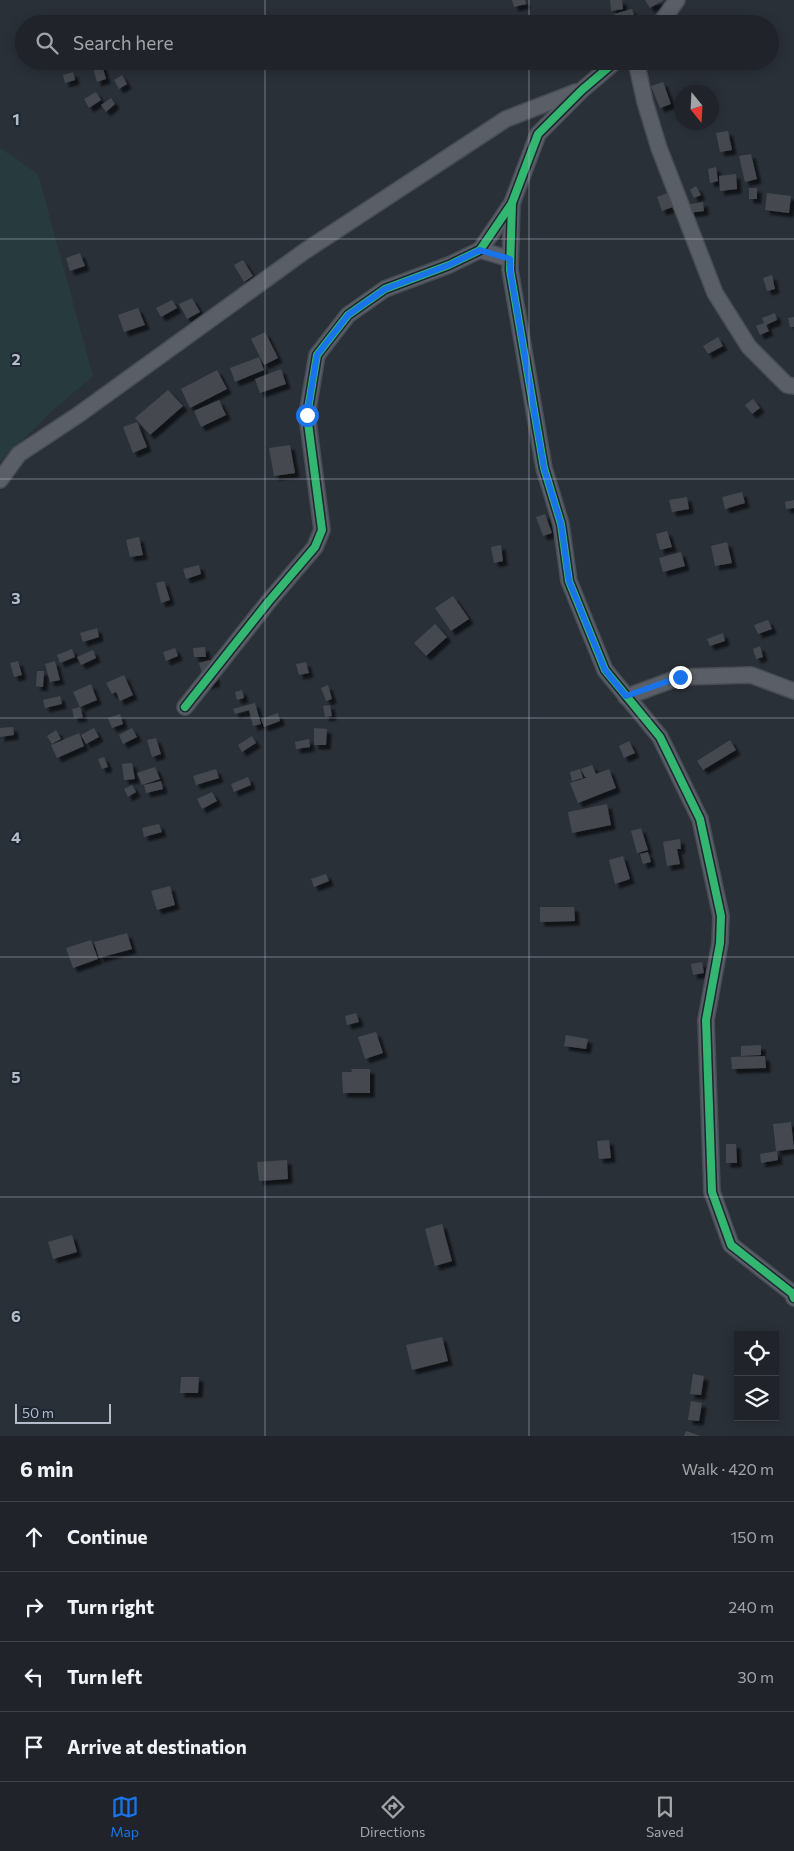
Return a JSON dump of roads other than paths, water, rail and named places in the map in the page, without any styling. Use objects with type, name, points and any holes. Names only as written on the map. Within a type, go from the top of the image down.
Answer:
[{"type":"street","points":[[666,15],[677,0]]},
{"type":"street","points":[[185,707],[269,601],[315,547],[322,530],[307,415],[317,355],[348,315],[385,289],[449,265],[480,250],[512,203],[538,134],[582,90],[605,70]]},
{"type":"street","points":[[638,70],[645,102],[660,148],[715,293],[749,347],[787,385],[794,386]]},
{"type":"street","points":[[0,480],[19,454],[78,415],[305,251],[506,119],[582,90]]},
{"type":"street","points":[[512,203],[510,270],[544,468],[561,524],[569,581],[605,670],[660,737],[700,819],[721,916],[720,943],[706,1020],[712,1192],[731,1245],[792,1293],[794,1298]]},
{"type":"street","points":[[480,250],[510,259]]},
{"type":"street","points":[[626,696],[680,677],[750,675],[794,691]]}]
